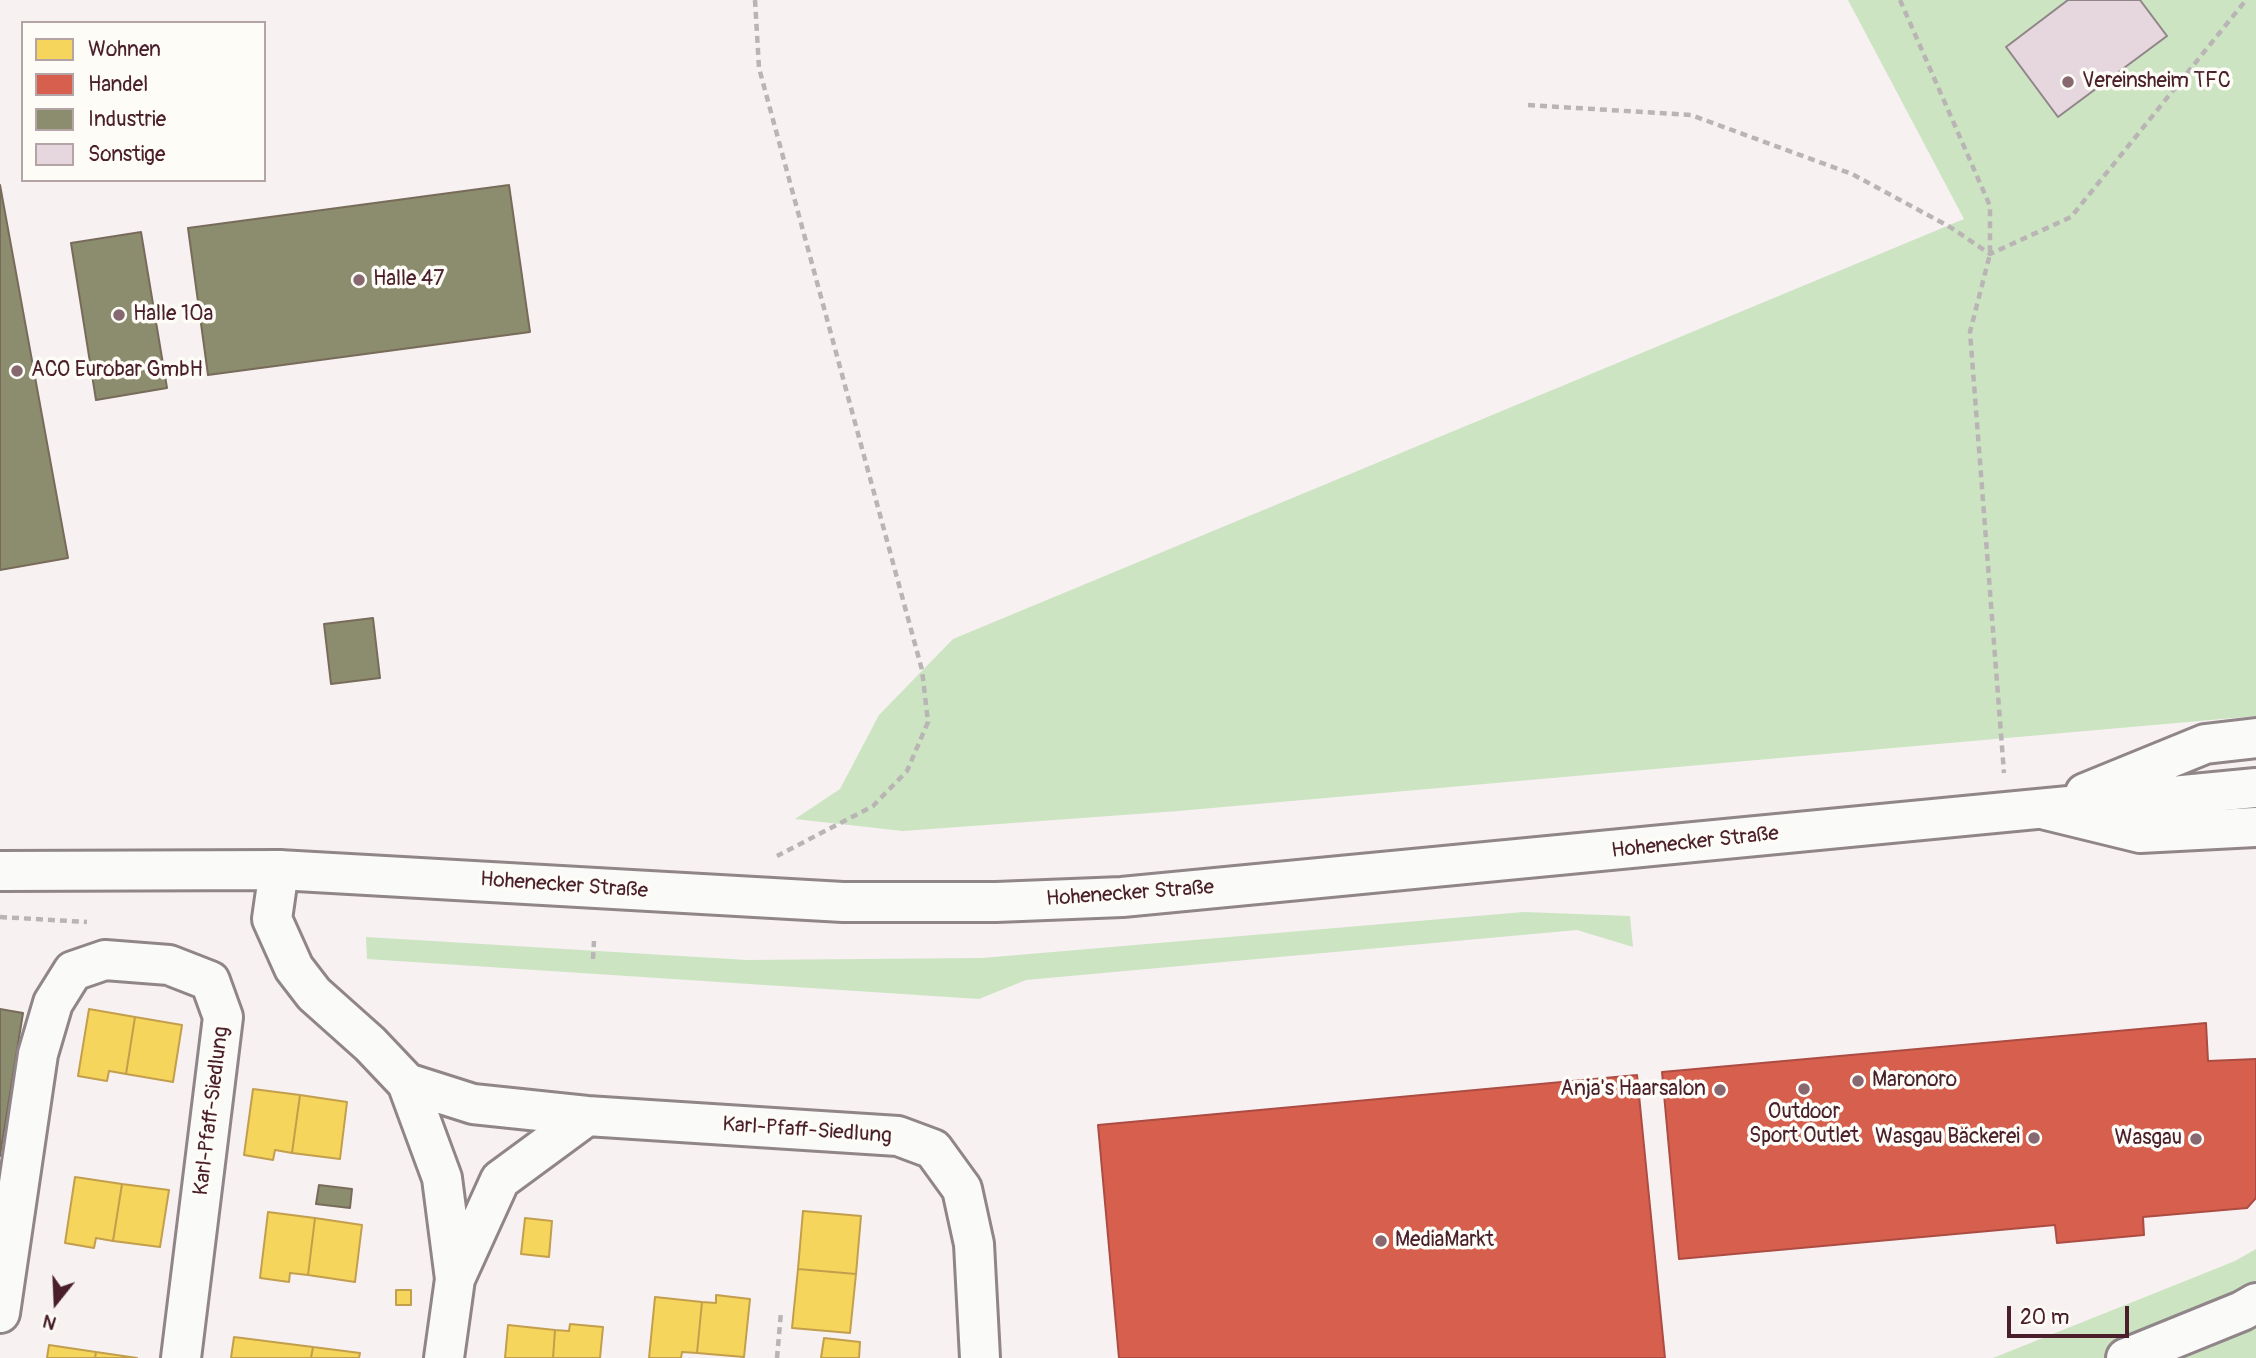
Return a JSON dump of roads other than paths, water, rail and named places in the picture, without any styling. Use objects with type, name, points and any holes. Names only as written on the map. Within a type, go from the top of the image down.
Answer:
[{"type":"street","points":[[2026,811],[2205,744],[2256,738]]},
{"type":"street","name":"Hohenecker Straße","points":[[0,871],[279,870],[843,902],[996,902],[1122,897],[2256,788]]},
{"type":"street","points":[[2026,811],[2140,833],[2256,827]]},
{"type":"street","name":"Karl-Pfaff-Siedlung","points":[[279,870],[272,919],[295,968],[314,993],[370,1044],[407,1083],[442,1178],[455,1279],[444,1358]]},
{"type":"street","name":"Karl-Pfaff-Siedlung","points":[[0,1313],[38,1054],[53,1003],[73,971],[105,960],[169,965],[210,981],[223,1017],[181,1358]]},
{"type":"street","name":"Karl-Pfaff-Siedlung","points":[[407,1083],[473,1104],[587,1116],[898,1136],[933,1149],[962,1189],[974,1244],[980,1358]]},
{"type":"street","name":"Karl-Pfaff-Siedlung","points":[[455,1279],[500,1180],[587,1116]]},
{"type":"street","points":[[2126,1358],[2256,1303]]},
{"type":"place","name":"Vereinsheim TFC","points":[[2068,82]]},
{"type":"place","name":"Halle 47","points":[[359,280]]},
{"type":"place","name":"Halle 10a","points":[[119,315]]},
{"type":"place","name":"ACO Eurobar GmbH","points":[[17,371]]},
{"type":"place","name":"Maronoro","points":[[1858,1081]]},
{"type":"place","name":"Outdoor Sport Outlet","points":[[1804,1089]]},
{"type":"place","name":"Anja's Haarsalon","points":[[1720,1090]]},
{"type":"place","name":"Wasgau Bäckerei","points":[[2034,1138]]},
{"type":"place","name":"Wasgau","points":[[2196,1139]]},
{"type":"place","name":"MediaMarkt","points":[[1381,1241]]}]
